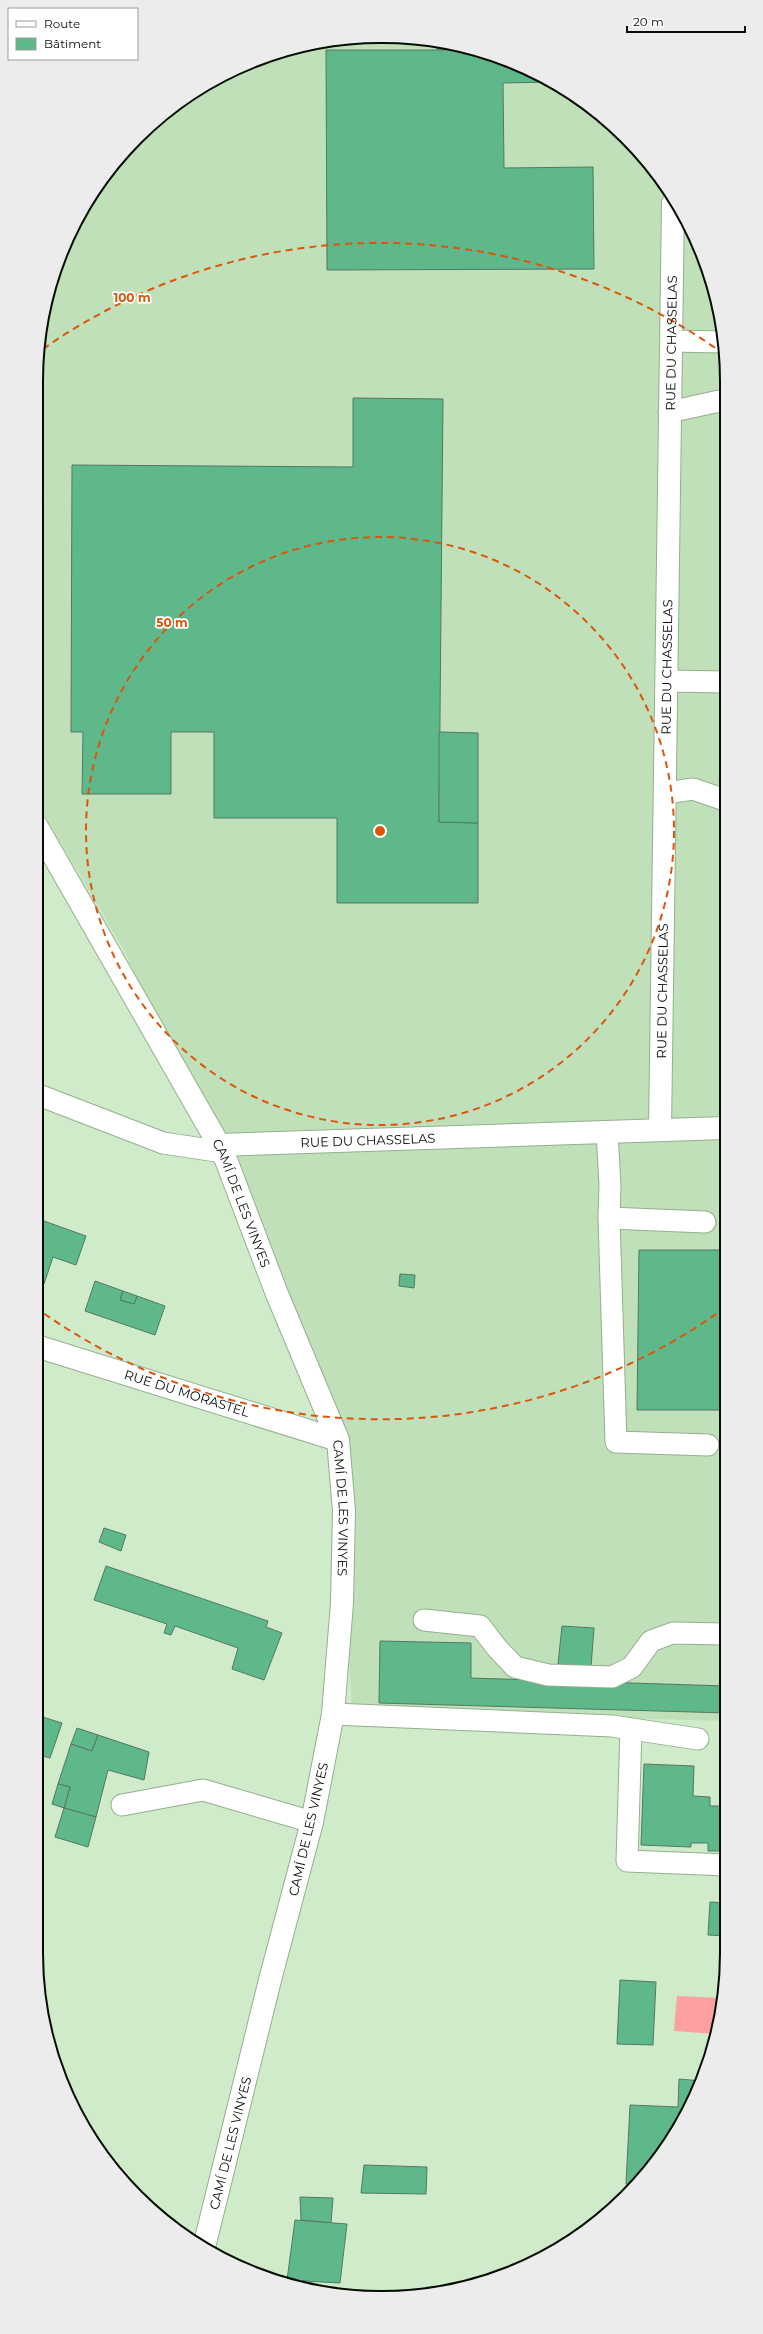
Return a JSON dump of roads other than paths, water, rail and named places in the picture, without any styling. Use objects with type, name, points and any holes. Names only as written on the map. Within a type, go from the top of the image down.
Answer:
[{"type":"street","name":"RUE DU CHASSELAS","points":[[660,1130],[666,793],[669,412],[673,209]]},
{"type":"street","name":"CAMÍ DE LES VINYES","points":[[43,837],[221,1148],[277,1294],[338,1440],[344,1511],[342,1603],[333,1714],[312,1822],[270,1980],[205,2242]]},
{"type":"street","name":"RUE DU CHASSELAS","points":[[221,1148],[720,1128]]},
{"type":"street","name":"RUE DU MORASTEL","points":[[43,1348],[338,1440]]},
{"type":"lane","points":[[671,341],[717,342]]},
{"type":"lane","points":[[669,412],[720,401]]},
{"type":"lane","points":[[667,681],[720,682]]},
{"type":"lane","points":[[666,793],[693,789],[720,798]]},
{"type":"lane","points":[[43,1097],[163,1143],[221,1148]]},
{"type":"lane","points":[[607,1132],[610,1185],[609,1218],[616,1442],[708,1445]]},
{"type":"lane","points":[[609,1218],[706,1222]]},
{"type":"lane","points":[[424,1620],[480,1626],[496,1648],[515,1666],[548,1675],[612,1677],[632,1667],[651,1641],[673,1633],[720,1634]]},
{"type":"lane","points":[[333,1714],[612,1726],[698,1739]]},
{"type":"lane","points":[[631,1729],[627,1861],[720,1865]]},
{"type":"lane","points":[[122,1805],[203,1790],[312,1822]]}]
